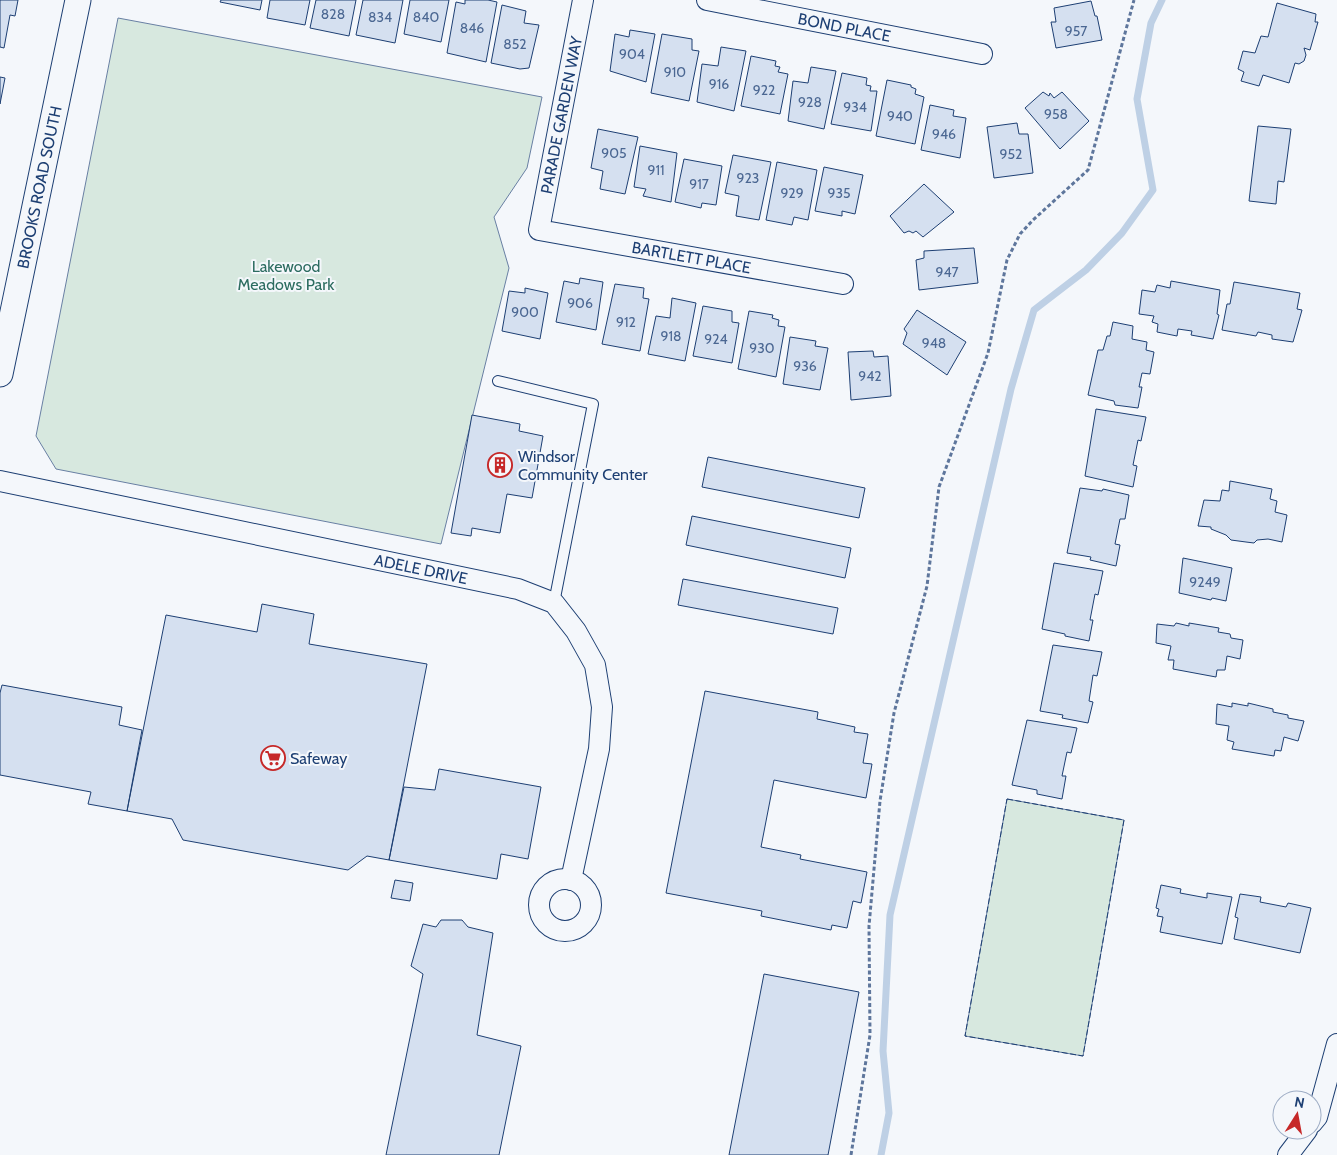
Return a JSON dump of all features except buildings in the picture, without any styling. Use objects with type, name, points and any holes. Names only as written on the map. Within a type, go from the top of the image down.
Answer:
[{"type":"street","name":"BROOKS ROAD SOUTH","points":[[0,374],[78,0]]},
{"type":"street","name":"PARADE GARDEN WAY","points":[[539,230],[583,0]]},
{"type":"street","name":"BOND PLACE","points":[[706,0],[982,54]]},
{"type":"street","name":"BARTLETT PLACE","points":[[539,230],[843,284]]},
{"type":"street","name":"ADELE DRIVE","points":[[0,481],[518,589],[554,603]]},
{"type":"street","points":[[554,603],[576,631],[595,665],[602,707],[599,750],[571,880]]},
{"type":"street","points":[[1322,1099],[1337,1044]]},
{"type":"street","points":[[1288,1155],[1299,1140]]},
{"type":"lane","points":[[498,380],[593,404],[554,603]]},
{"type":"path","points":[[851,1155],[870,1035],[869,926],[880,801],[894,713],[927,586],[940,488],[988,353],[1007,260],[1020,234],[1088,170],[1134,0]]},
{"type":"green space","name":"Lakewood Meadows Park","points":[[118,18],[542,97],[527,168],[494,217],[509,268],[441,544],[56,469],[36,436]]},
{"type":"green space","points":[[1007,799],[1124,820],[1083,1056],[965,1036]]},
{"type":"waterway","points":[[881,1155],[889,1113],[883,1051],[890,915],[1011,389],[1034,310],[1086,270],[1122,233],[1153,190],[1137,99],[1151,23],[1162,0]]},
{"type":"fence","points":[[1007,799],[1124,820],[1083,1056],[965,1036],[1007,799]]},
{"type":"place","name":"Windsor Community Center","points":[[500,465]]},
{"type":"place","name":"Safeway","points":[[273,758]]}]
